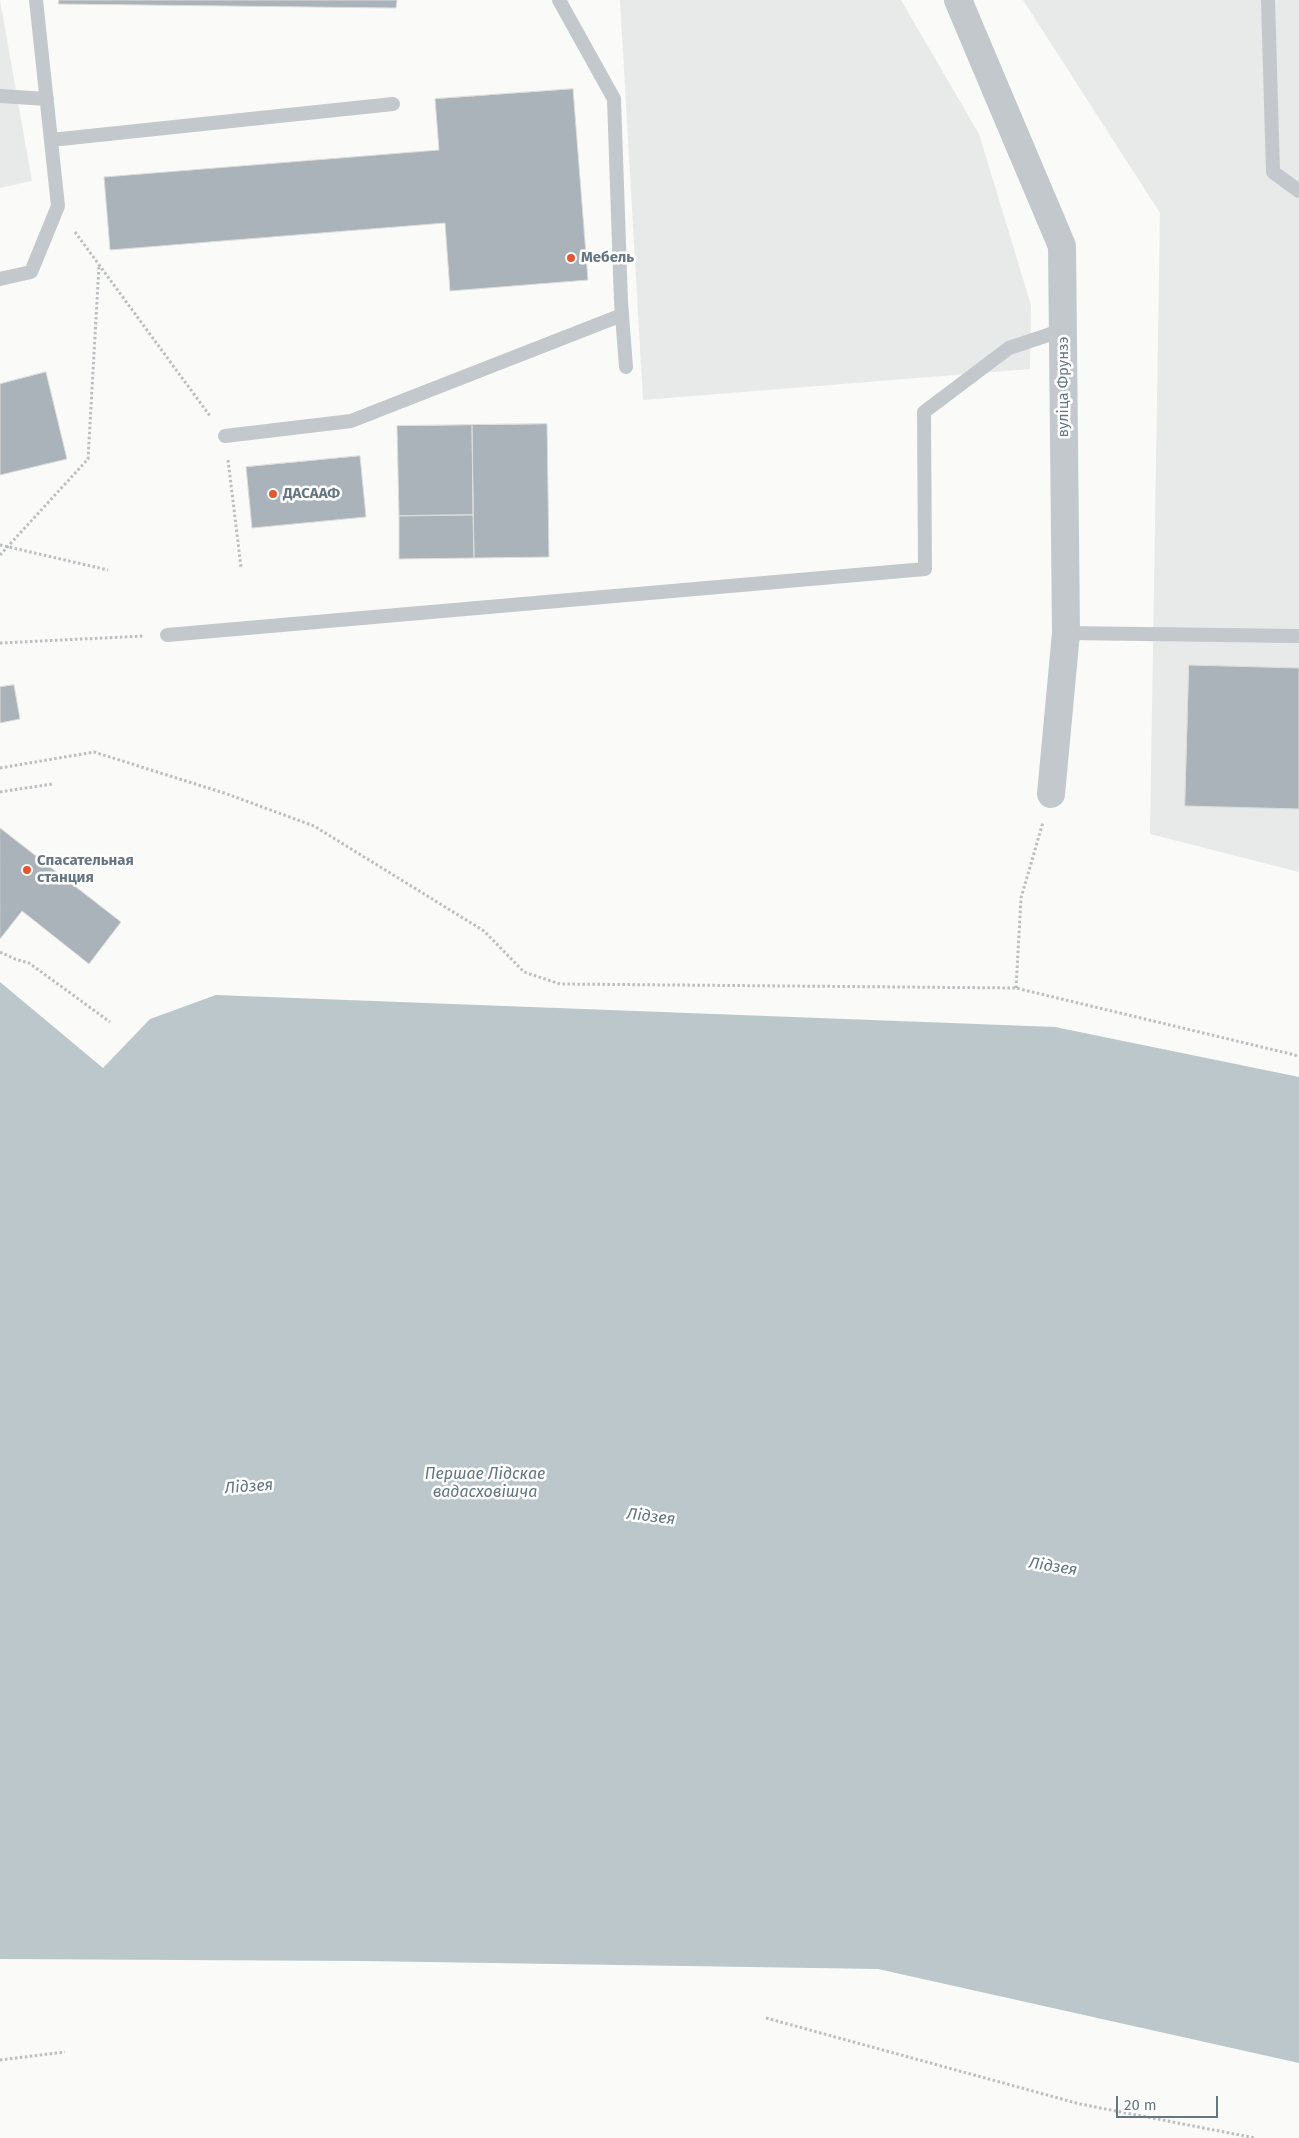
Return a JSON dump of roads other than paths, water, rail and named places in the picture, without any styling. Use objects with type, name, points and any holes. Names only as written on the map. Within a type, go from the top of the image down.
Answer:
[{"type":"street","name":"вуліца Фрунзэ","points":[[958,0],[1062,246],[1066,633],[1050,794]]},
{"type":"lane","points":[[0,279],[31,272],[58,206],[36,0]]},
{"type":"lane","points":[[559,0],[614,99],[622,315],[626,367]]},
{"type":"lane","points":[[1268,0],[1273,172],[1299,191]]},
{"type":"lane","points":[[0,96],[47,99]]},
{"type":"lane","points":[[51,140],[393,104]]},
{"type":"lane","points":[[225,436],[351,421],[622,315]]},
{"type":"lane","points":[[167,635],[925,570],[924,412],[1009,348],[1063,330]]},
{"type":"lane","points":[[1066,633],[1299,636]]},
{"type":"water","name":"Першае Лідскае вадасховішча","points":[[0,982],[103,1068],[150,1019],[216,995],[1055,1027],[1299,1077],[1299,2063],[878,1969],[363,1961],[0,1959]]},
{"type":"place","name":"Мебель","points":[[571,258]]},
{"type":"place","name":"ДАСААФ","points":[[273,494]]},
{"type":"place","name":"Спасательная станция","points":[[27,870]]},
{"type":"water label","name":"Лідзея","points":[[249,1487]]},
{"type":"water label","name":"Лідзея","points":[[651,1517]]},
{"type":"water label","name":"Лідзея","points":[[1053,1567]]}]
